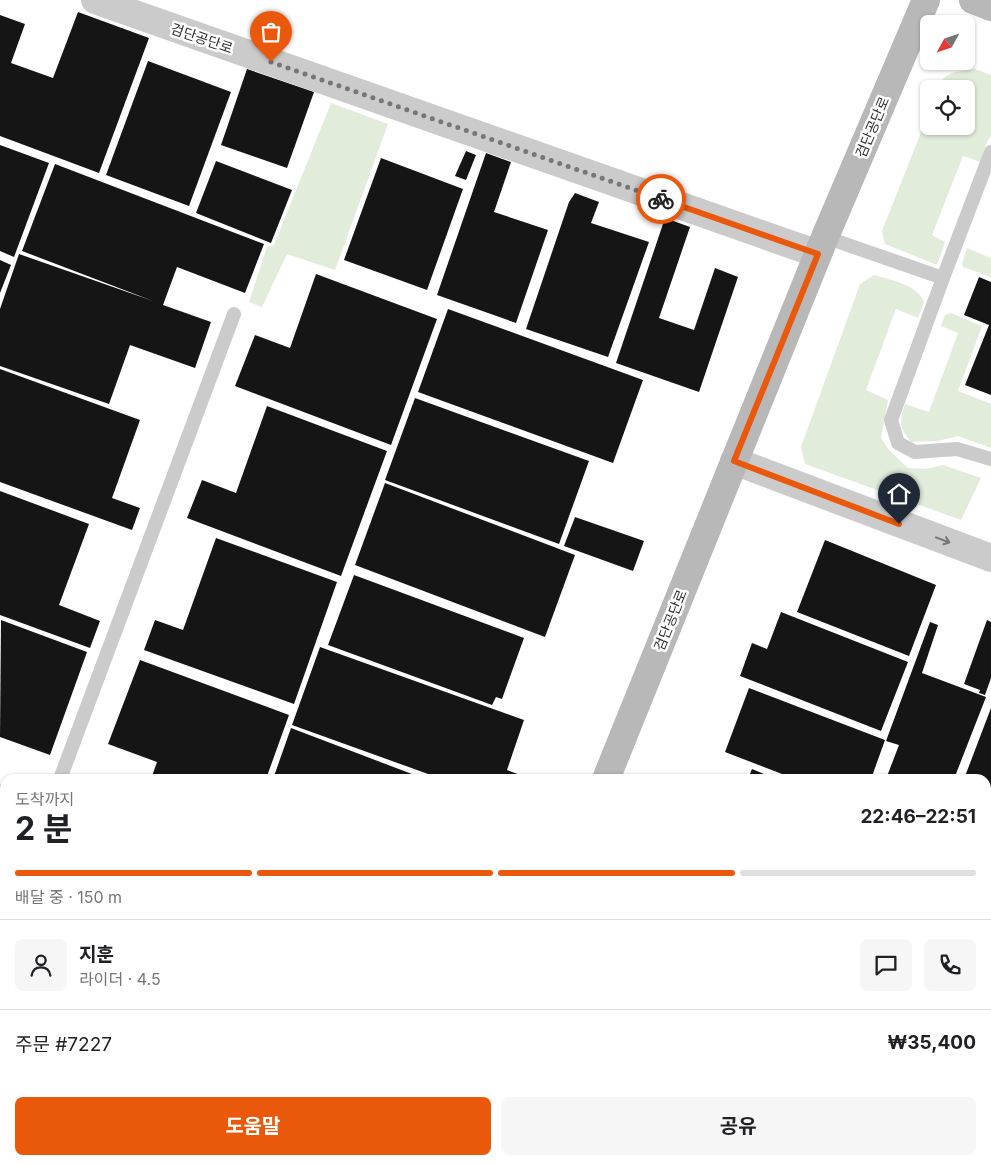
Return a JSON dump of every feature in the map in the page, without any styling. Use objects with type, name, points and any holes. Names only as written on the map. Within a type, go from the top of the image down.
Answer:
[{"type":"main road","name":"검단공단로","points":[[608,774],[821,245],[926,0]]},
{"type":"main road","points":[[973,0],[991,7]]},
{"type":"street","name":"검단공단로","points":[[95,0],[821,245]]},
{"type":"street","points":[[734,461],[991,558]]},
{"type":"lane","points":[[991,152],[891,420],[898,443],[915,452],[957,448],[991,459]]},
{"type":"lane","points":[[821,245],[943,278]]},
{"type":"lane","points":[[62,774],[234,314]]},
{"type":"green space","points":[[975,69],[991,75],[991,136],[980,162],[963,156],[932,235],[945,242],[937,265],[885,244],[882,231],[920,135],[975,135],[975,80],[943,80],[948,75]]},
{"type":"green space","points":[[331,103],[388,124],[335,270],[287,254],[262,307],[249,302],[267,247],[274,245]]},
{"type":"green space","points":[[967,248],[991,258],[991,277],[963,267],[962,264]]},
{"type":"green space","points":[[874,275],[909,287],[924,302],[918,318],[896,309],[866,390],[888,400],[881,438],[889,450],[908,468],[926,469],[943,465],[981,478],[961,520],[805,464],[801,447],[860,284]]},
{"type":"green space","points":[[951,313],[982,326],[958,391],[991,404],[991,448],[958,436],[938,441],[911,442],[902,428],[901,421],[905,404],[929,412],[958,333],[941,326],[945,315]]},
{"type":"building","points":[[78,12],[149,38],[99,173],[0,136],[0,15],[25,24],[11,63],[53,78]]},
{"type":"building","points":[[148,61],[231,92],[189,206],[106,175]]},
{"type":"building","points":[[247,69],[314,92],[287,168],[221,145]]},
{"type":"building","points":[[0,145],[49,163],[14,257],[0,251]]},
{"type":"building","points":[[466,151],[476,155],[466,180],[455,176]]},
{"type":"building","points":[[486,153],[511,162],[494,212],[548,230],[516,323],[437,295]]},
{"type":"building","points":[[381,158],[463,189],[427,290],[344,260]]},
{"type":"building","points":[[216,161],[292,190],[271,243],[196,213]]},
{"type":"building","points":[[55,164],[264,244],[245,293],[177,267],[163,305],[211,322],[195,368],[130,345],[109,404],[0,366],[0,309],[19,254],[153,301],[22,251]]},
{"type":"building","points":[[575,193],[599,202],[591,223],[649,242],[608,357],[526,329],[569,202]]},
{"type":"building","points":[[665,218],[690,227],[659,318],[694,330],[715,268],[738,277],[699,392],[616,363]]},
{"type":"building","points":[[0,260],[11,265],[0,293]]},
{"type":"building","points":[[316,274],[437,319],[391,445],[235,386],[255,335],[290,348]]},
{"type":"building","points":[[979,277],[991,282],[991,395],[965,385],[989,325],[964,315]]},
{"type":"building","points":[[448,309],[643,380],[613,463],[418,392]]},
{"type":"building","points":[[0,369],[140,420],[112,498],[140,508],[132,530],[0,482]]},
{"type":"building","points":[[415,398],[589,461],[559,544],[385,480]]},
{"type":"building","points":[[267,406],[387,451],[341,576],[187,518],[202,480],[236,493]]},
{"type":"building","points":[[385,483],[575,555],[545,637],[355,565]]},
{"type":"building","points":[[0,491],[89,524],[59,605],[100,621],[90,648],[0,615]]},
{"type":"building","points":[[575,517],[644,541],[633,571],[564,546]]},
{"type":"building","points":[[216,538],[337,582],[294,704],[144,650],[155,620],[183,630]]},
{"type":"building","points":[[825,540],[936,585],[909,656],[797,612]]},
{"type":"building","points":[[354,575],[524,638],[502,699],[496,697],[492,705],[328,645]]},
{"type":"building","points":[[781,612],[908,662],[881,731],[740,676],[752,643],[767,649]]},
{"type":"building","points":[[1,620],[87,652],[50,755],[0,737]]},
{"type":"building","points":[[987,620],[991,622],[991,678],[985,695],[979,693],[980,690],[964,684]]},
{"type":"building","points":[[930,622],[938,625],[922,673],[986,697],[956,774],[888,774],[899,745],[886,741]]},
{"type":"building","points":[[320,647],[524,720],[507,770],[518,774],[428,774],[292,725]]},
{"type":"building","points":[[140,660],[289,715],[268,774],[153,774],[157,762],[108,744]]},
{"type":"building","points":[[749,688],[885,740],[873,774],[782,774],[725,752]]},
{"type":"building","points":[[991,708],[991,774],[966,774]]},
{"type":"building","points":[[291,728],[412,774],[275,774]]},
{"type":"building","points":[[752,769],[764,774],[750,774]]},
{"type":"way so far","points":[[271,62],[661,199]]},
{"type":"route","points":[[661,199],[818,254],[734,461],[899,524]]}]
